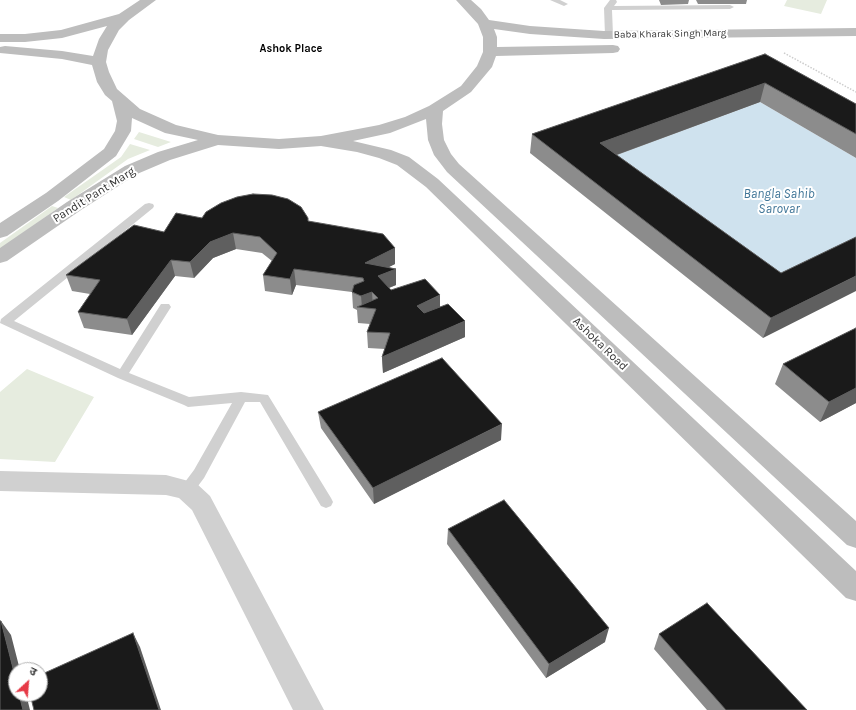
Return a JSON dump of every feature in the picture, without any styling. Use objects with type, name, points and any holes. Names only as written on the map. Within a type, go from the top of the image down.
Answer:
[{"type":"main road","points":[[149,0],[124,17],[106,39],[101,50],[99,62],[100,72],[105,82],[120,102],[145,118],[171,128],[218,140],[258,143],[321,141],[354,136],[384,129],[411,120],[435,109],[457,96],[473,82],[484,67],[490,52],[490,37],[485,24],[476,12],[463,0]]},
{"type":"main road","points":[[0,38],[25,38],[62,34],[124,17]]},
{"type":"main road","name":"Baba Kharak Singh Marg","points":[[485,24],[530,30],[609,35],[856,32]]},
{"type":"main road","name":"Baba Kharak Singh Marg","points":[[490,52],[578,49],[856,46]]},
{"type":"main road","points":[[0,50],[40,53],[99,62]]},
{"type":"main road","name":"Pandit Pant Marg","points":[[0,232],[52,197],[110,152],[123,131],[125,122],[120,102]]},
{"type":"main road","points":[[435,109],[434,124],[436,140],[443,155],[453,168],[856,537]]},
{"type":"main road","name":"Pandit Pant Marg","points":[[0,258],[105,185],[147,162],[190,147],[218,140]]},
{"type":"main road","name":"Ashoka Road","points":[[321,141],[358,147],[385,154],[403,161],[432,183],[856,589]]},
{"type":"main road","points":[[52,197],[74,206]]},
{"type":"street","points":[[0,481],[166,485],[186,490],[201,503],[309,710]]},
{"type":"lane","points":[[554,0],[564,4]]},
{"type":"lane","points":[[609,35],[608,8],[615,0]]},
{"type":"lane","points":[[608,8],[730,7]]},
{"type":"lane","points":[[149,206],[5,322],[122,375],[188,402],[241,397],[264,398],[326,502]]},
{"type":"lane","points":[[122,375],[165,307]]},
{"type":"lane","points":[[186,490],[199,474],[241,397]]},
{"type":"path","points":[[772,47],[856,92]]},
{"type":"shaded area","points":[[787,0],[827,0],[821,14],[784,6]]},
{"type":"shaded area","points":[[139,132],[171,142],[158,147],[134,139]]},
{"type":"shaded area","points":[[130,144],[150,150],[128,159],[71,200],[64,197],[121,157]]},
{"type":"shaded area","points":[[52,206],[58,208],[0,249],[0,243]]},
{"type":"shaded area","points":[[27,369],[94,397],[55,462],[0,459],[0,392]]},
{"type":"water","name":"Bangla Sahib Sarovar","points":[[760,102],[856,158],[856,253],[774,293],[597,162]]},
{"type":"building","points":[[765,54],[856,104],[856,134],[765,83],[600,143],[781,273],[856,237],[856,276],[771,318],[532,134]]},
{"type":"building","points":[[253,194],[272,195],[288,199],[301,207],[308,218],[308,221],[383,234],[395,248],[365,263],[396,269],[378,276],[391,290],[425,279],[440,295],[417,306],[424,313],[448,304],[465,321],[382,357],[390,333],[367,332],[376,309],[357,307],[378,298],[372,292],[361,296],[352,292],[354,285],[364,281],[363,278],[294,269],[290,279],[263,275],[277,253],[260,237],[233,233],[210,242],[190,262],[171,260],[127,319],[78,312],[100,280],[66,275],[134,225],[164,232],[176,213],[202,218],[206,212],[221,203],[237,197]]},
{"type":"building","points":[[856,328],[856,388],[829,402],[783,364]]},
{"type":"building","points":[[442,358],[502,424],[373,488],[318,412]]},
{"type":"building","points":[[504,500],[609,628],[549,664],[448,529]]},
{"type":"building","points":[[707,603],[807,710],[726,710],[659,634]]},
{"type":"building","points":[[1,621],[11,662],[8,662],[8,702],[21,702],[23,710],[0,710]]},
{"type":"building","points":[[133,633],[159,710],[34,710],[32,702],[48,702],[48,671]]},
{"type":"district","name":"Ashok Place","points":[[291,49]]}]
